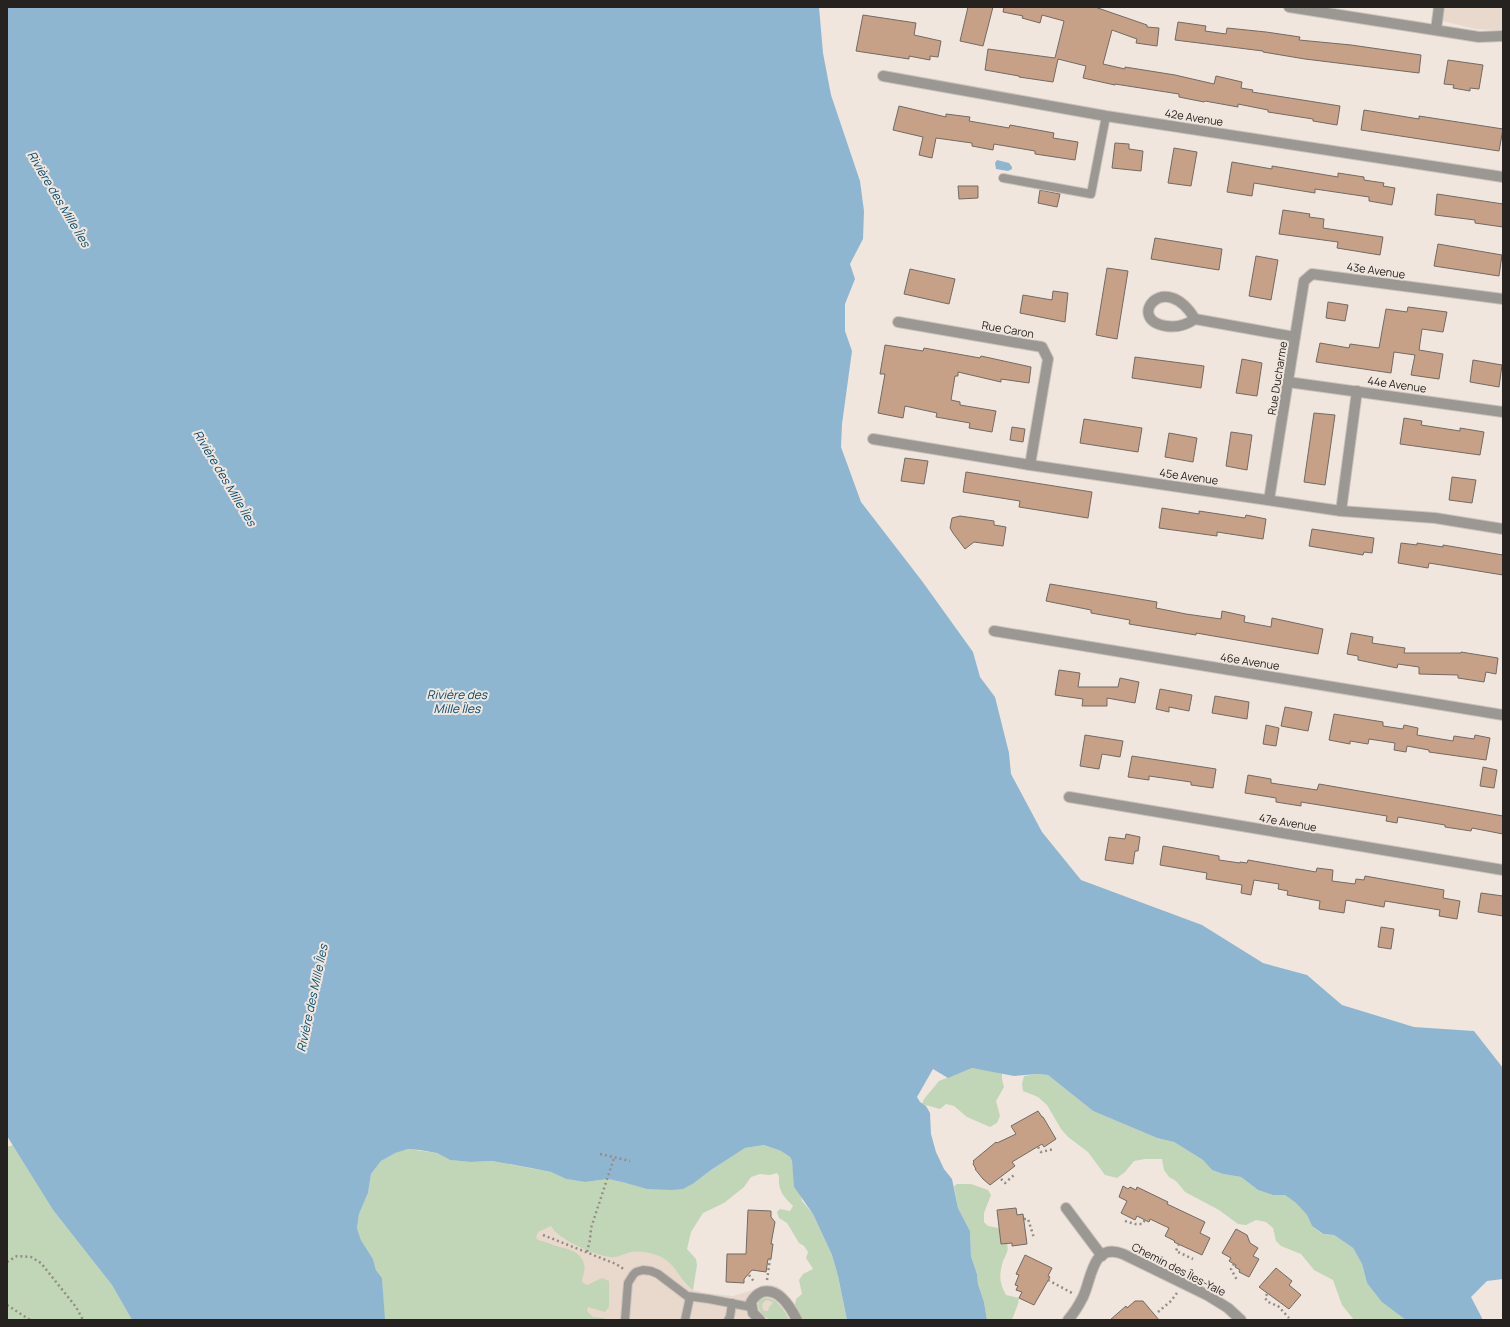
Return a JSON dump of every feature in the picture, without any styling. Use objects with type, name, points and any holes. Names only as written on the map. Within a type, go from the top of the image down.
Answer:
[{"type":"street","points":[[1288,7],[1307,8],[1479,37],[1503,36]]},
{"type":"street","points":[[1436,30],[1439,7]]},
{"type":"street","name":"42e Avenue","points":[[883,76],[1106,116],[1503,177]]},
{"type":"street","name":"43e Avenue","points":[[1295,338],[1304,281],[1312,274],[1503,299]]},
{"type":"street","name":"Rue Ducharme","points":[[1195,319],[1295,338],[1269,500]]},
{"type":"street","name":"Rue Caron","points":[[898,322],[1042,347],[1048,359],[1030,464]]},
{"type":"street","name":"44e Avenue","points":[[1288,382],[1503,412]]},
{"type":"street","points":[[1341,511],[1357,391]]},
{"type":"street","name":"45e Avenue","points":[[873,438],[1030,464],[1341,511],[1435,518],[1503,529]]},
{"type":"street","name":"46e Avenue","points":[[994,631],[1503,715]]},
{"type":"street","name":"47e Avenue","points":[[1069,797],[1503,870]]},
{"type":"street","points":[[1066,1208],[1102,1256],[1095,1262],[1083,1297],[1068,1320]]},
{"type":"street","name":"Chemin des Îles-Yale","points":[[1102,1256],[1113,1252],[1123,1254],[1207,1295],[1228,1308],[1242,1320]]},
{"type":"street","points":[[760,1320],[753,1313],[751,1307],[752,1300],[756,1295],[764,1291],[772,1291],[776,1293],[786,1302],[797,1320]]},
{"type":"lane","points":[[1003,178],[1091,194],[1106,116]]},
{"type":"lane","points":[[626,1320],[628,1283],[636,1272],[647,1270],[658,1274],[683,1294],[690,1297],[751,1307]]},
{"type":"lane","points":[[685,1320],[690,1297]]},
{"type":"lane","points":[[728,1320],[730,1317],[732,1303]]},
{"type":"path","points":[[1038,1147],[1041,1152],[1054,1149]]},
{"type":"path","points":[[600,1154],[630,1161]]},
{"type":"path","points":[[587,1252],[591,1228],[614,1158]]},
{"type":"path","points":[[1001,1178],[1005,1183],[1014,1176]]},
{"type":"path","points":[[1024,1219],[1028,1219],[1034,1238]]},
{"type":"path","points":[[1125,1221],[1135,1224],[1142,1224],[1145,1220]]},
{"type":"path","points":[[543,1235],[616,1264]]},
{"type":"path","points":[[1179,1244],[1176,1251],[1193,1259]]},
{"type":"path","points":[[7,1262],[17,1256],[32,1257],[40,1263],[76,1306],[83,1320]]},
{"type":"path","points":[[767,1284],[770,1259]]},
{"type":"path","points":[[1234,1264],[1231,1268],[1237,1280]]},
{"type":"path","points":[[749,1275],[758,1286]]},
{"type":"path","points":[[1048,1280],[1074,1294]]},
{"type":"path","points":[[1158,1312],[1174,1298],[1179,1289]]},
{"type":"path","points":[[1267,1294],[1265,1298],[1268,1302],[1278,1306],[1289,1318]]},
{"type":"path","points":[[7,1305],[30,1320]]},
{"type":"shaded area","points":[[1444,7],[1503,7],[1503,30],[1476,29],[1442,21]]},
{"type":"shaded area","points":[[548,1219],[553,1229],[562,1238],[580,1248],[620,1256],[634,1251],[654,1254],[661,1257],[672,1263],[686,1285],[693,1290],[733,1296],[753,1290],[763,1285],[776,1286],[783,1290],[792,1300],[804,1320],[385,1320]]},
{"type":"green space","points":[[972,1068],[1002,1073],[1004,1087],[996,1101],[1000,1116],[997,1123],[990,1127],[967,1117],[954,1106],[946,1104],[940,1109],[922,1104],[924,1099],[939,1081]]},
{"type":"green space","points":[[1037,1074],[1048,1075],[1093,1111],[1157,1138],[1174,1142],[1203,1160],[1212,1170],[1223,1174],[1241,1177],[1258,1190],[1273,1195],[1285,1195],[1296,1203],[1307,1215],[1312,1226],[1322,1234],[1334,1235],[1353,1248],[1362,1264],[1367,1283],[1406,1320],[1354,1320],[1342,1305],[1333,1280],[1314,1270],[1301,1254],[1281,1246],[1276,1241],[1273,1228],[1266,1222],[1256,1220],[1246,1225],[1238,1224],[1219,1210],[1185,1192],[1176,1181],[1169,1177],[1164,1170],[1162,1159],[1145,1159],[1134,1161],[1125,1172],[1117,1178],[1105,1175],[1088,1152],[1068,1137],[1061,1129],[1047,1105],[1038,1097],[1023,1091],[1022,1084],[1024,1076]]},
{"type":"green space","points":[[13,1145],[53,1210],[112,1285],[132,1320],[7,1320],[7,1147]]},
{"type":"green space","points":[[764,1145],[781,1151],[790,1157],[792,1161],[793,1170],[802,1201],[813,1214],[832,1255],[847,1320],[804,1320],[795,1305],[796,1299],[802,1294],[799,1280],[803,1274],[813,1269],[806,1258],[808,1252],[804,1246],[799,1243],[787,1223],[779,1218],[777,1212],[780,1209],[790,1211],[793,1206],[786,1199],[780,1189],[779,1176],[777,1173],[770,1175],[760,1174],[751,1177],[744,1187],[724,1203],[703,1213],[691,1232],[687,1249],[696,1259],[697,1265],[693,1290],[684,1282],[671,1264],[661,1257],[654,1254],[640,1252],[632,1252],[614,1257],[603,1256],[577,1246],[561,1236],[551,1226],[538,1232],[536,1237],[538,1240],[576,1252],[582,1259],[584,1266],[582,1282],[587,1285],[602,1278],[609,1281],[609,1307],[605,1312],[588,1307],[587,1311],[593,1317],[611,1320],[384,1319],[382,1278],[376,1270],[373,1259],[361,1240],[357,1228],[359,1214],[368,1193],[371,1174],[381,1161],[395,1152],[408,1149],[437,1153],[450,1160],[471,1162],[492,1161],[551,1172],[566,1179],[585,1182],[608,1179],[626,1183],[694,1183],[745,1148]]},
{"type":"green space","points":[[957,1184],[971,1184],[988,1190],[991,1195],[984,1213],[984,1222],[988,1226],[999,1228],[1001,1244],[1007,1243],[1008,1246],[1003,1261],[1000,1279],[1006,1295],[1019,1298],[1012,1320],[987,1320],[977,1274],[971,1256],[970,1231],[958,1208],[954,1186]]},
{"type":"green space","points":[[765,1298],[777,1302],[789,1320],[770,1320],[759,1309],[759,1300]],"holes":[[[766,1300],[773,1303],[769,1307],[768,1311],[763,1310],[762,1304]]]},
{"type":"water","name":"Rivière des Mille Îles","points":[[7,7],[819,7],[823,53],[831,95],[860,181],[864,211],[863,239],[850,264],[855,279],[845,304],[845,331],[852,351],[842,424],[841,447],[861,502],[922,581],[973,652],[980,677],[995,697],[1009,753],[1011,774],[1042,832],[1081,880],[1202,925],[1263,963],[1307,975],[1342,1005],[1414,1027],[1474,1031],[1503,1068],[1503,1279],[1487,1281],[1471,1297],[1483,1320],[1406,1320],[1382,1302],[1367,1283],[1362,1264],[1353,1248],[1334,1235],[1323,1234],[1312,1226],[1307,1215],[1296,1203],[1285,1195],[1273,1195],[1258,1190],[1241,1177],[1223,1174],[1212,1170],[1203,1160],[1174,1142],[1157,1138],[1093,1111],[1048,1075],[1037,1074],[1014,1076],[972,1068],[948,1078],[933,1069],[917,1097],[920,1102],[926,1106],[930,1113],[931,1134],[936,1152],[944,1169],[952,1179],[958,1208],[970,1231],[971,1256],[984,1302],[987,1320],[847,1320],[832,1255],[813,1214],[794,1187],[792,1161],[790,1157],[781,1151],[764,1145],[745,1148],[694,1183],[683,1189],[672,1190],[647,1189],[608,1179],[585,1182],[566,1179],[551,1172],[531,1168],[492,1161],[471,1162],[450,1160],[437,1153],[408,1149],[395,1153],[381,1161],[371,1174],[368,1193],[359,1214],[357,1228],[361,1240],[373,1259],[376,1270],[382,1278],[385,1320],[132,1320],[112,1285],[53,1210],[7,1136]]},
{"type":"water","points":[[997,160],[1009,163],[1012,169],[1008,171],[996,169],[995,163]]},
{"type":"building","points":[[968,7],[993,7],[983,46],[960,41]]},
{"type":"building","points":[[1004,7],[1095,7],[1147,25],[1147,27],[1159,28],[1157,46],[1136,43],[1137,39],[1112,30],[1103,64],[1125,69],[1125,67],[1175,75],[1214,84],[1216,76],[1242,82],[1241,88],[1253,90],[1252,92],[1340,106],[1337,125],[1313,121],[1313,119],[1268,112],[1268,110],[1238,104],[1238,107],[1204,102],[1179,97],[1179,94],[1115,85],[1083,78],[1086,66],[1058,59],[1053,82],[985,70],[988,49],[1055,58],[1064,21],[1042,15],[1040,23],[1022,18],[1023,16],[1003,12]]},
{"type":"building","points":[[863,15],[916,23],[914,35],[941,41],[938,57],[930,56],[930,60],[909,56],[909,59],[856,51]]},
{"type":"building","points":[[1178,22],[1206,26],[1205,31],[1226,34],[1227,28],[1266,32],[1300,37],[1299,40],[1351,45],[1421,55],[1419,73],[1305,59],[1263,51],[1175,40]]},
{"type":"building","points":[[1448,60],[1483,65],[1479,89],[1470,88],[1470,91],[1453,88],[1454,85],[1444,84]]},
{"type":"building","points":[[899,106],[946,117],[946,114],[970,117],[969,121],[1009,128],[1010,125],[1054,133],[1053,138],[1078,142],[1075,160],[1035,154],[1035,151],[994,144],[993,150],[972,146],[972,143],[936,138],[932,158],[919,155],[923,137],[893,130]]},
{"type":"building","points":[[1364,110],[1419,119],[1419,116],[1503,129],[1499,151],[1361,130]]},
{"type":"building","points":[[1115,143],[1129,144],[1129,149],[1143,151],[1141,171],[1112,168]]},
{"type":"building","points":[[1174,148],[1197,152],[1191,186],[1168,183]]},
{"type":"building","points":[[1232,162],[1272,169],[1272,166],[1338,177],[1338,173],[1364,177],[1364,180],[1384,183],[1383,186],[1395,188],[1392,205],[1369,201],[1369,197],[1315,189],[1315,193],[1254,183],[1252,196],[1227,192]]},
{"type":"building","points":[[958,186],[978,186],[978,198],[959,199]]},
{"type":"building","points":[[1040,190],[1060,194],[1057,207],[1038,203]]},
{"type":"building","points":[[1437,194],[1503,204],[1503,227],[1475,223],[1475,220],[1435,215]]},
{"type":"building","points":[[1283,210],[1310,214],[1309,217],[1324,219],[1323,228],[1383,237],[1380,255],[1337,248],[1338,242],[1279,234]]},
{"type":"building","points":[[1155,238],[1222,249],[1219,270],[1151,259]]},
{"type":"building","points":[[1438,244],[1502,255],[1499,276],[1434,266]]},
{"type":"building","points":[[1256,256],[1278,260],[1271,300],[1249,296]]},
{"type":"building","points":[[1107,268],[1128,271],[1117,339],[1096,335]]},
{"type":"building","points":[[910,269],[955,279],[949,304],[904,294]]},
{"type":"building","points":[[1053,291],[1068,293],[1065,322],[1020,313],[1023,295],[1052,300]]},
{"type":"building","points":[[1328,302],[1348,305],[1345,321],[1326,318]]},
{"type":"building","points":[[1408,307],[1447,312],[1443,332],[1422,329],[1419,350],[1443,354],[1439,379],[1411,375],[1415,355],[1394,352],[1391,373],[1316,362],[1320,343],[1349,348],[1350,344],[1379,348],[1386,309],[1407,312]]},
{"type":"building","points":[[885,345],[923,351],[924,348],[980,358],[981,356],[1031,367],[1029,383],[1001,379],[1001,382],[958,372],[958,376],[955,376],[951,400],[960,402],[960,405],[996,411],[992,432],[969,428],[970,423],[936,417],[937,413],[905,406],[903,418],[878,413],[885,374],[880,374]]},
{"type":"building","points":[[1135,357],[1204,366],[1201,388],[1132,378]]},
{"type":"building","points":[[1242,359],[1262,363],[1257,396],[1236,393]]},
{"type":"building","points":[[1473,360],[1502,365],[1499,387],[1470,382]]},
{"type":"building","points":[[1314,413],[1335,415],[1325,485],[1304,482]]},
{"type":"building","points":[[1404,418],[1422,421],[1421,425],[1460,431],[1460,428],[1484,432],[1480,455],[1400,444]]},
{"type":"building","points":[[1084,419],[1142,428],[1138,452],[1080,443]]},
{"type":"building","points":[[1012,427],[1025,429],[1023,442],[1010,440]]},
{"type":"building","points":[[1231,432],[1252,435],[1247,470],[1226,466]]},
{"type":"building","points":[[1169,433],[1197,438],[1193,462],[1165,457]]},
{"type":"building","points":[[905,458],[928,461],[924,484],[901,481]]},
{"type":"building","points":[[966,472],[1092,492],[1088,518],[1019,507],[1020,501],[963,492]]},
{"type":"building","points":[[1452,477],[1476,480],[1472,503],[1449,500]]},
{"type":"building","points":[[1162,508],[1199,514],[1199,511],[1245,518],[1246,515],[1266,519],[1263,539],[1217,532],[1217,536],[1159,528]]},
{"type":"building","points":[[960,516],[994,521],[994,525],[1006,527],[1003,546],[974,542],[965,549],[950,528],[952,518]]},
{"type":"building","points":[[1312,529],[1374,538],[1372,553],[1364,552],[1363,555],[1309,546]]},
{"type":"building","points":[[1401,543],[1417,545],[1417,543],[1443,547],[1443,545],[1503,555],[1503,575],[1429,563],[1428,568],[1398,563]]},
{"type":"building","points":[[1050,584],[1157,602],[1156,608],[1186,614],[1221,619],[1222,611],[1245,616],[1244,622],[1271,627],[1272,618],[1323,629],[1318,654],[1196,633],[1196,635],[1129,624],[1130,620],[1091,613],[1091,610],[1046,601]]},
{"type":"building","points":[[1351,633],[1373,637],[1372,643],[1405,648],[1404,653],[1461,652],[1498,658],[1496,674],[1486,672],[1484,682],[1458,678],[1458,675],[1419,674],[1419,667],[1398,664],[1397,668],[1358,660],[1358,656],[1347,654]]},
{"type":"building","points":[[1059,670],[1080,673],[1078,687],[1118,687],[1120,678],[1139,682],[1135,703],[1107,698],[1107,706],[1082,706],[1083,699],[1055,695]]},
{"type":"building","points":[[1160,689],[1192,695],[1189,711],[1169,707],[1169,712],[1156,709]]},
{"type":"building","points":[[1215,696],[1249,702],[1247,719],[1212,713]]},
{"type":"building","points":[[1285,707],[1312,712],[1308,731],[1281,726]]},
{"type":"building","points":[[1334,714],[1383,722],[1383,726],[1403,729],[1404,725],[1418,728],[1417,735],[1453,741],[1454,736],[1474,739],[1475,735],[1490,738],[1486,760],[1429,752],[1429,750],[1407,746],[1406,752],[1394,750],[1395,743],[1369,739],[1368,744],[1350,741],[1350,744],[1329,740]]},
{"type":"building","points":[[1266,725],[1279,728],[1276,746],[1263,744]]},
{"type":"building","points":[[1085,735],[1123,741],[1120,757],[1102,754],[1099,769],[1080,766]]},
{"type":"building","points":[[1132,756],[1216,769],[1213,788],[1191,785],[1191,782],[1149,776],[1149,780],[1128,777]]},
{"type":"building","points":[[1483,767],[1497,770],[1494,788],[1480,786]]},
{"type":"building","points":[[1248,775],[1271,779],[1271,783],[1317,790],[1319,784],[1503,816],[1503,834],[1472,828],[1471,831],[1445,827],[1445,825],[1398,817],[1397,823],[1386,821],[1387,816],[1301,802],[1301,806],[1276,802],[1276,798],[1245,793]]},
{"type":"building","points":[[1126,834],[1140,837],[1138,851],[1135,851],[1133,864],[1105,860],[1109,837],[1125,839]]},
{"type":"building","points":[[1163,846],[1219,856],[1219,860],[1240,863],[1247,863],[1248,860],[1316,872],[1317,868],[1333,870],[1332,881],[1355,884],[1356,879],[1364,880],[1365,876],[1444,890],[1443,898],[1460,901],[1457,919],[1439,916],[1440,910],[1385,901],[1384,907],[1346,900],[1344,913],[1319,909],[1320,901],[1287,895],[1288,891],[1278,889],[1279,884],[1254,880],[1251,895],[1241,893],[1242,885],[1206,879],[1207,873],[1160,865]]},
{"type":"building","points":[[1481,893],[1503,896],[1503,916],[1478,912]]},
{"type":"building","points":[[1381,927],[1394,929],[1391,949],[1378,947]]},
{"type":"building","points":[[1038,1111],[1056,1139],[1044,1147],[1042,1144],[1012,1162],[1015,1166],[990,1185],[975,1169],[973,1161],[996,1142],[997,1143],[1016,1134],[1011,1126]]},
{"type":"building","points":[[1123,1186],[1128,1189],[1130,1187],[1136,1190],[1137,1187],[1168,1202],[1167,1204],[1205,1222],[1200,1233],[1210,1238],[1202,1255],[1174,1242],[1175,1241],[1165,1236],[1169,1228],[1150,1219],[1149,1222],[1137,1216],[1135,1220],[1121,1213],[1127,1201],[1119,1197]]},
{"type":"building","points":[[1016,1208],[1017,1215],[1023,1214],[1027,1244],[1012,1246],[1012,1243],[1001,1244],[997,1210]]},
{"type":"building","points":[[748,1210],[771,1211],[771,1217],[775,1222],[771,1244],[773,1244],[771,1259],[768,1259],[766,1272],[752,1270],[744,1279],[744,1283],[726,1282],[727,1254],[746,1254]]},
{"type":"building","points":[[1236,1229],[1247,1235],[1250,1243],[1258,1248],[1253,1256],[1259,1259],[1249,1277],[1239,1272],[1240,1270],[1235,1267],[1236,1265],[1229,1261],[1231,1258],[1222,1253]]},
{"type":"building","points":[[1025,1255],[1052,1268],[1048,1276],[1050,1277],[1034,1305],[1019,1298],[1022,1292],[1016,1290],[1018,1286],[1015,1285],[1019,1275],[1016,1274]]},
{"type":"building","points":[[1276,1268],[1292,1281],[1289,1285],[1301,1295],[1289,1309],[1259,1287]]},
{"type":"building","points":[[1135,1301],[1143,1301],[1159,1320],[1110,1320],[1126,1306],[1127,1308]]}]
